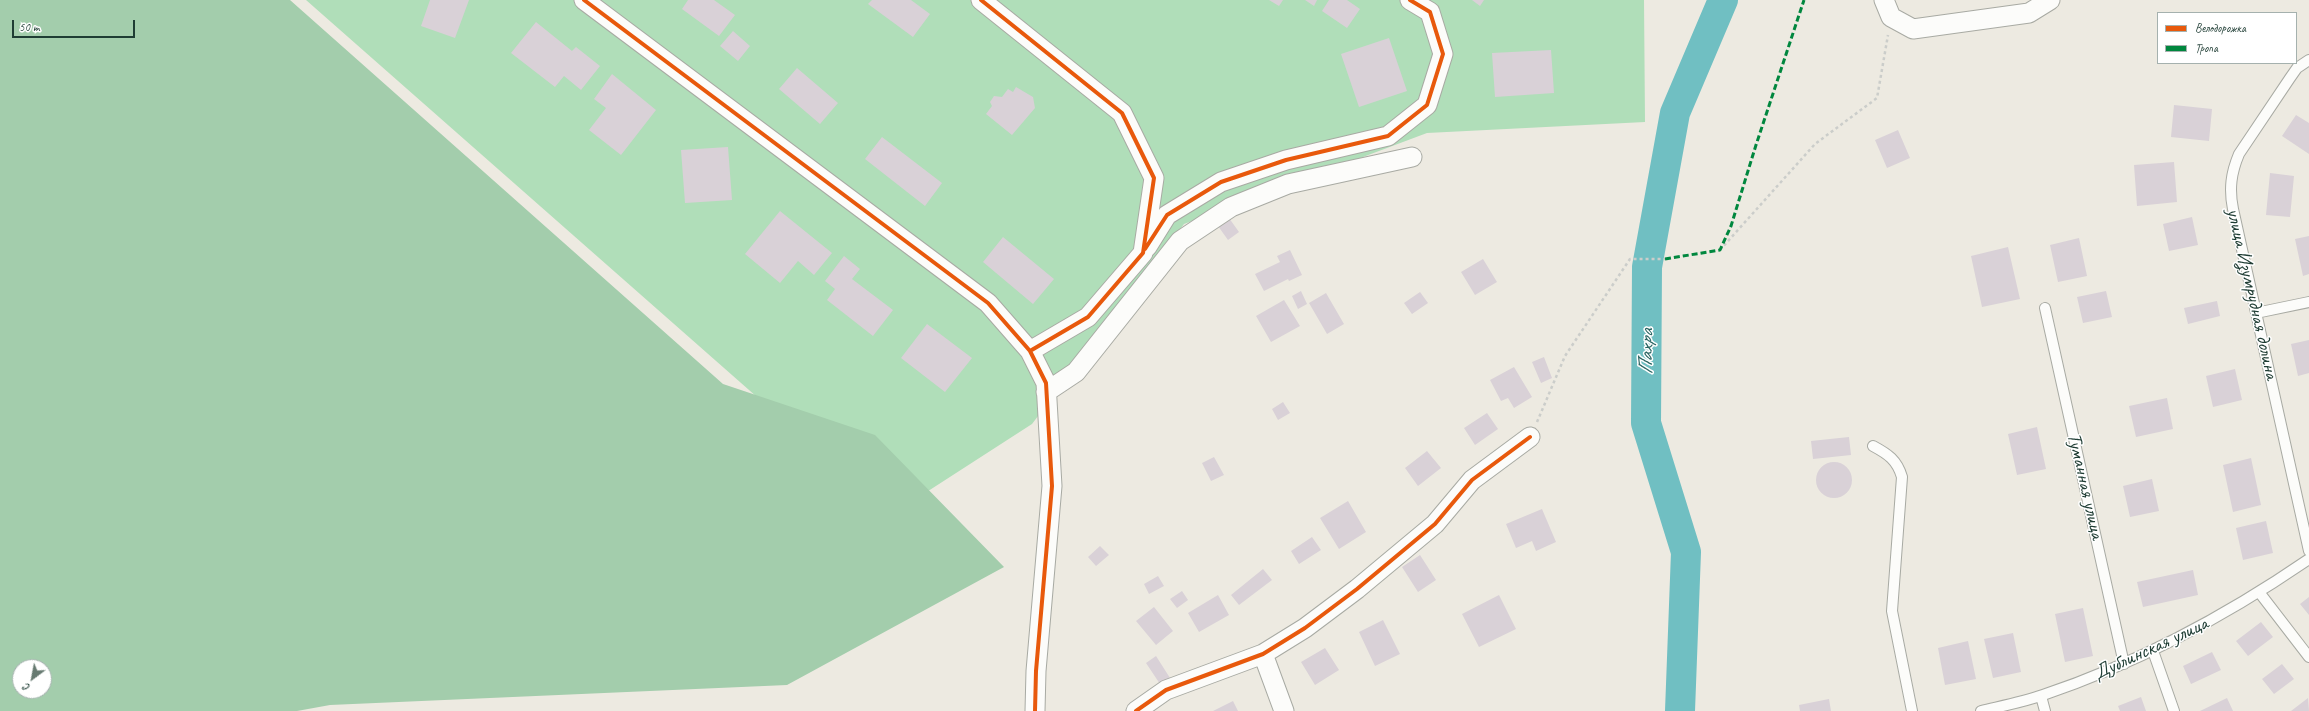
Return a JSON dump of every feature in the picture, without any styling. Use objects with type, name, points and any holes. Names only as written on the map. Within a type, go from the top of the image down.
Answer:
[{"type":"street","points":[[584,0],[988,303],[1030,351],[1046,383],[1052,486],[1036,671],[1035,711]]},
{"type":"street","points":[[981,0],[1122,113],[1154,178],[1143,253]]},
{"type":"street","points":[[1030,351],[1088,317],[1143,253],[1167,215],[1221,182],[1286,160],[1388,136],[1427,105],[1443,54],[1430,12],[1410,0]]},
{"type":"street","points":[[1884,0],[1891,17],[1913,29],[2029,13],[2050,0]]},
{"type":"street","points":[[1046,392],[1076,372],[1180,241],[1231,207],[1288,184],[1412,157]]},
{"type":"street","points":[[1136,711],[1166,690],[1263,654],[1305,628],[1357,589],[1435,524],[1472,480],[1530,437]]},
{"type":"street","points":[[1263,654],[1284,711]]},
{"type":"lane","name":"улица Изумрудная долина","points":[[2309,60],[2298,68],[2290,78],[2246,143],[2239,154],[2231,178],[2231,198],[2309,551]]},
{"type":"lane","points":[[2256,313],[2309,302]]},
{"type":"lane","name":"Туманная улица","points":[[2045,308],[2124,664]]},
{"type":"lane","points":[[1873,446],[1887,453],[1895,461],[1900,470],[1903,487],[1892,611],[1912,711]]},
{"type":"lane","name":"Дублинская улица","points":[[1981,711],[2041,696],[2124,664],[2153,651],[2222,615],[2309,559]]},
{"type":"lane","points":[[2259,592],[2309,658]]},
{"type":"lane","points":[[2153,651],[2174,711]]},
{"type":"lane","points":[[2041,696],[2045,711]]},
{"type":"path","points":[[1720,250],[1815,144],[1877,98],[1891,17]]},
{"type":"path","points":[[1530,437],[1565,356],[1630,259],[1665,259]]},
{"type":"green space","points":[[0,0],[290,0],[723,384],[875,435],[1004,567],[787,685],[330,705],[297,711],[0,711]]},
{"type":"green space","points":[[306,0],[1644,0],[1645,122],[1427,133],[1184,224],[1032,424],[891,515]]},
{"type":"building","points":[[430,0],[469,0],[455,38],[421,26]]},
{"type":"building","points":[[688,0],[714,0],[735,15],[719,36],[682,9]]},
{"type":"building","points":[[872,0],[911,0],[930,14],[913,37],[868,4]]},
{"type":"building","points":[[1269,0],[1283,0],[1279,6]]},
{"type":"building","points":[[1305,0],[1317,0],[1314,6]]},
{"type":"building","points":[[1329,0],[1347,0],[1360,9],[1347,28],[1322,11]]},
{"type":"building","points":[[1472,0],[1484,0],[1480,6]]},
{"type":"building","points":[[536,22],[572,51],[576,47],[600,66],[581,90],[564,76],[555,87],[511,53]]},
{"type":"building","points":[[733,31],[750,46],[738,61],[720,46]]},
{"type":"building","points":[[1389,38],[1407,91],[1359,107],[1341,54]]},
{"type":"building","points":[[1551,50],[1554,93],[1495,97],[1492,53]]},
{"type":"building","points":[[797,68],[838,103],[820,124],[779,89]]},
{"type":"building","points":[[612,74],[656,110],[621,155],[589,130],[606,108],[594,99]]},
{"type":"building","points":[[1016,87],[1033,97],[1035,108],[1012,135],[986,114],[992,106],[990,102],[994,96],[1002,97],[1008,89],[1013,92]]},
{"type":"building","points":[[2174,105],[2212,109],[2209,141],[2171,137]]},
{"type":"building","points":[[2296,115],[2309,123],[2309,154],[2282,136]]},
{"type":"building","points":[[1898,130],[1910,158],[1887,168],[1875,140]]},
{"type":"building","points":[[882,137],[942,183],[925,206],[865,159]]},
{"type":"building","points":[[728,147],[732,200],[685,203],[681,150]]},
{"type":"building","points":[[2174,162],[2177,202],[2137,206],[2134,165]]},
{"type":"building","points":[[2270,173],[2294,176],[2290,217],[2266,215]]},
{"type":"building","points":[[780,211],[832,253],[814,275],[798,261],[780,283],[745,254]]},
{"type":"building","points":[[2192,217],[2198,245],[2169,251],[2163,224]]},
{"type":"building","points":[[1229,218],[1239,232],[1228,240],[1218,226]]},
{"type":"building","points":[[2309,236],[2309,274],[2303,276],[2295,239]]},
{"type":"building","points":[[1003,237],[1054,279],[1033,304],[983,262]]},
{"type":"building","points":[[2079,238],[2087,276],[2058,282],[2050,245]]},
{"type":"building","points":[[2008,247],[2020,299],[1982,307],[1971,256]]},
{"type":"building","points":[[1290,250],[1302,275],[1289,281],[1288,279],[1264,291],[1255,274],[1280,262],[1277,256]]},
{"type":"building","points":[[844,256],[860,269],[852,279],[893,310],[873,336],[827,300],[835,289],[825,281]]},
{"type":"building","points":[[1483,259],[1497,282],[1475,295],[1461,272]]},
{"type":"building","points":[[1301,291],[1307,304],[1298,309],[1292,296]]},
{"type":"building","points":[[2106,291],[2112,317],[2083,323],[2077,297]]},
{"type":"building","points":[[1420,292],[1428,303],[1412,314],[1404,303]]},
{"type":"building","points":[[1326,293],[1344,324],[1327,334],[1309,303]]},
{"type":"building","points":[[1284,300],[1300,326],[1271,342],[1256,316]]},
{"type":"building","points":[[2217,301],[2220,316],[2188,324],[2184,308]]},
{"type":"building","points":[[927,324],[972,358],[945,392],[901,358]]},
{"type":"building","points":[[2309,340],[2309,373],[2298,376],[2291,344]]},
{"type":"building","points":[[1544,357],[1552,378],[1541,383],[1532,362]]},
{"type":"building","points":[[1514,367],[1532,397],[1514,408],[1508,398],[1501,401],[1490,380]]},
{"type":"building","points":[[2235,369],[2242,400],[2213,407],[2206,376]]},
{"type":"building","points":[[2167,398],[2173,429],[2136,437],[2129,406]]},
{"type":"building","points":[[1283,402],[1290,413],[1278,420],[1272,409]]},
{"type":"building","points":[[1487,413],[1498,429],[1475,445],[1464,428]]},
{"type":"building","points":[[2037,427],[2046,469],[2017,475],[2008,434]]},
{"type":"building","points":[[1849,437],[1851,455],[1813,459],[1811,441]]},
{"type":"building","points":[[1427,451],[1441,468],[1418,486],[1405,468]]},
{"type":"building","points":[[1214,457],[1224,475],[1211,481],[1202,463]]},
{"type":"building","points":[[2251,458],[2261,505],[2233,512],[2223,465]]},
{"type":"building","points":[[1837,462],[1847,467],[1851,473],[1851,487],[1847,493],[1841,497],[1831,498],[1821,493],[1817,487],[1816,477],[1821,467],[1827,463]]},
{"type":"building","points":[[2152,479],[2159,511],[2130,517],[2123,486]]},
{"type":"building","points":[[1348,501],[1366,532],[1339,549],[1320,518]]},
{"type":"building","points":[[1542,509],[1556,542],[1536,551],[1532,541],[1516,548],[1506,524]]},
{"type":"building","points":[[2266,521],[2273,553],[2243,560],[2236,528]]},
{"type":"building","points":[[1312,537],[1321,550],[1299,564],[1291,551]]},
{"type":"building","points":[[1100,546],[1109,555],[1096,566],[1088,557]]},
{"type":"building","points":[[1420,555],[1436,580],[1418,592],[1402,567]]},
{"type":"building","points":[[1263,569],[1272,580],[1239,605],[1231,595]]},
{"type":"building","points":[[2193,570],[2198,595],[2143,607],[2137,582]]},
{"type":"building","points":[[1158,576],[1164,586],[1149,594],[1144,584]]},
{"type":"building","points":[[1182,591],[1188,600],[1177,608],[1170,599]]},
{"type":"building","points":[[1218,595],[1229,615],[1199,632],[1188,613]]},
{"type":"building","points":[[1499,595],[1516,629],[1479,647],[1462,614]]},
{"type":"building","points":[[2309,597],[2309,615],[2300,604]]},
{"type":"building","points":[[1154,607],[1173,631],[1156,645],[1136,621]]},
{"type":"building","points":[[2083,608],[2093,656],[2065,662],[2055,614]]},
{"type":"building","points":[[1383,620],[1400,654],[1375,666],[1359,632]]},
{"type":"building","points":[[2261,622],[2273,637],[2248,656],[2236,641]]},
{"type":"building","points":[[2013,633],[2021,672],[1993,678],[1984,639]]},
{"type":"building","points":[[1968,641],[1976,679],[1945,685],[1938,648]]},
{"type":"building","points":[[1325,648],[1339,670],[1315,685],[1301,662]]},
{"type":"building","points":[[2212,652],[2221,670],[2191,684],[2183,666]]},
{"type":"building","points":[[1156,656],[1170,678],[1160,684],[1146,663]]},
{"type":"building","points":[[2282,664],[2294,679],[2274,694],[2262,679]]},
{"type":"building","points":[[2141,697],[2146,711],[2120,711],[2118,706]]},
{"type":"building","points":[[2227,698],[2233,711],[2200,711]]},
{"type":"building","points":[[2308,698],[2309,711],[2291,711]]},
{"type":"building","points":[[1829,699],[1831,711],[1800,711],[1799,705]]},
{"type":"building","points":[[1233,701],[1238,711],[1213,711]]},
{"type":"waterway","name":"Пахра","points":[[1680,711],[1686,552],[1646,423],[1647,267],[1675,113],[1723,0]]},
{"type":"marked path","points":[[1665,259],[1720,250],[1731,226],[1804,0]]},
{"type":"cycle path","points":[[584,0],[988,303],[1030,351],[1046,383],[1052,486],[1036,671],[1035,711]]},
{"type":"cycle path","points":[[981,0],[1122,113],[1154,178],[1143,253],[1088,317],[1030,351]]},
{"type":"cycle path","points":[[1145,249],[1167,215],[1221,182],[1286,160],[1388,136],[1427,105],[1443,54],[1430,12],[1410,0]]},
{"type":"cycle path","points":[[1136,711],[1166,690],[1263,654],[1305,628],[1357,589],[1435,524],[1472,480],[1530,437]]}]
